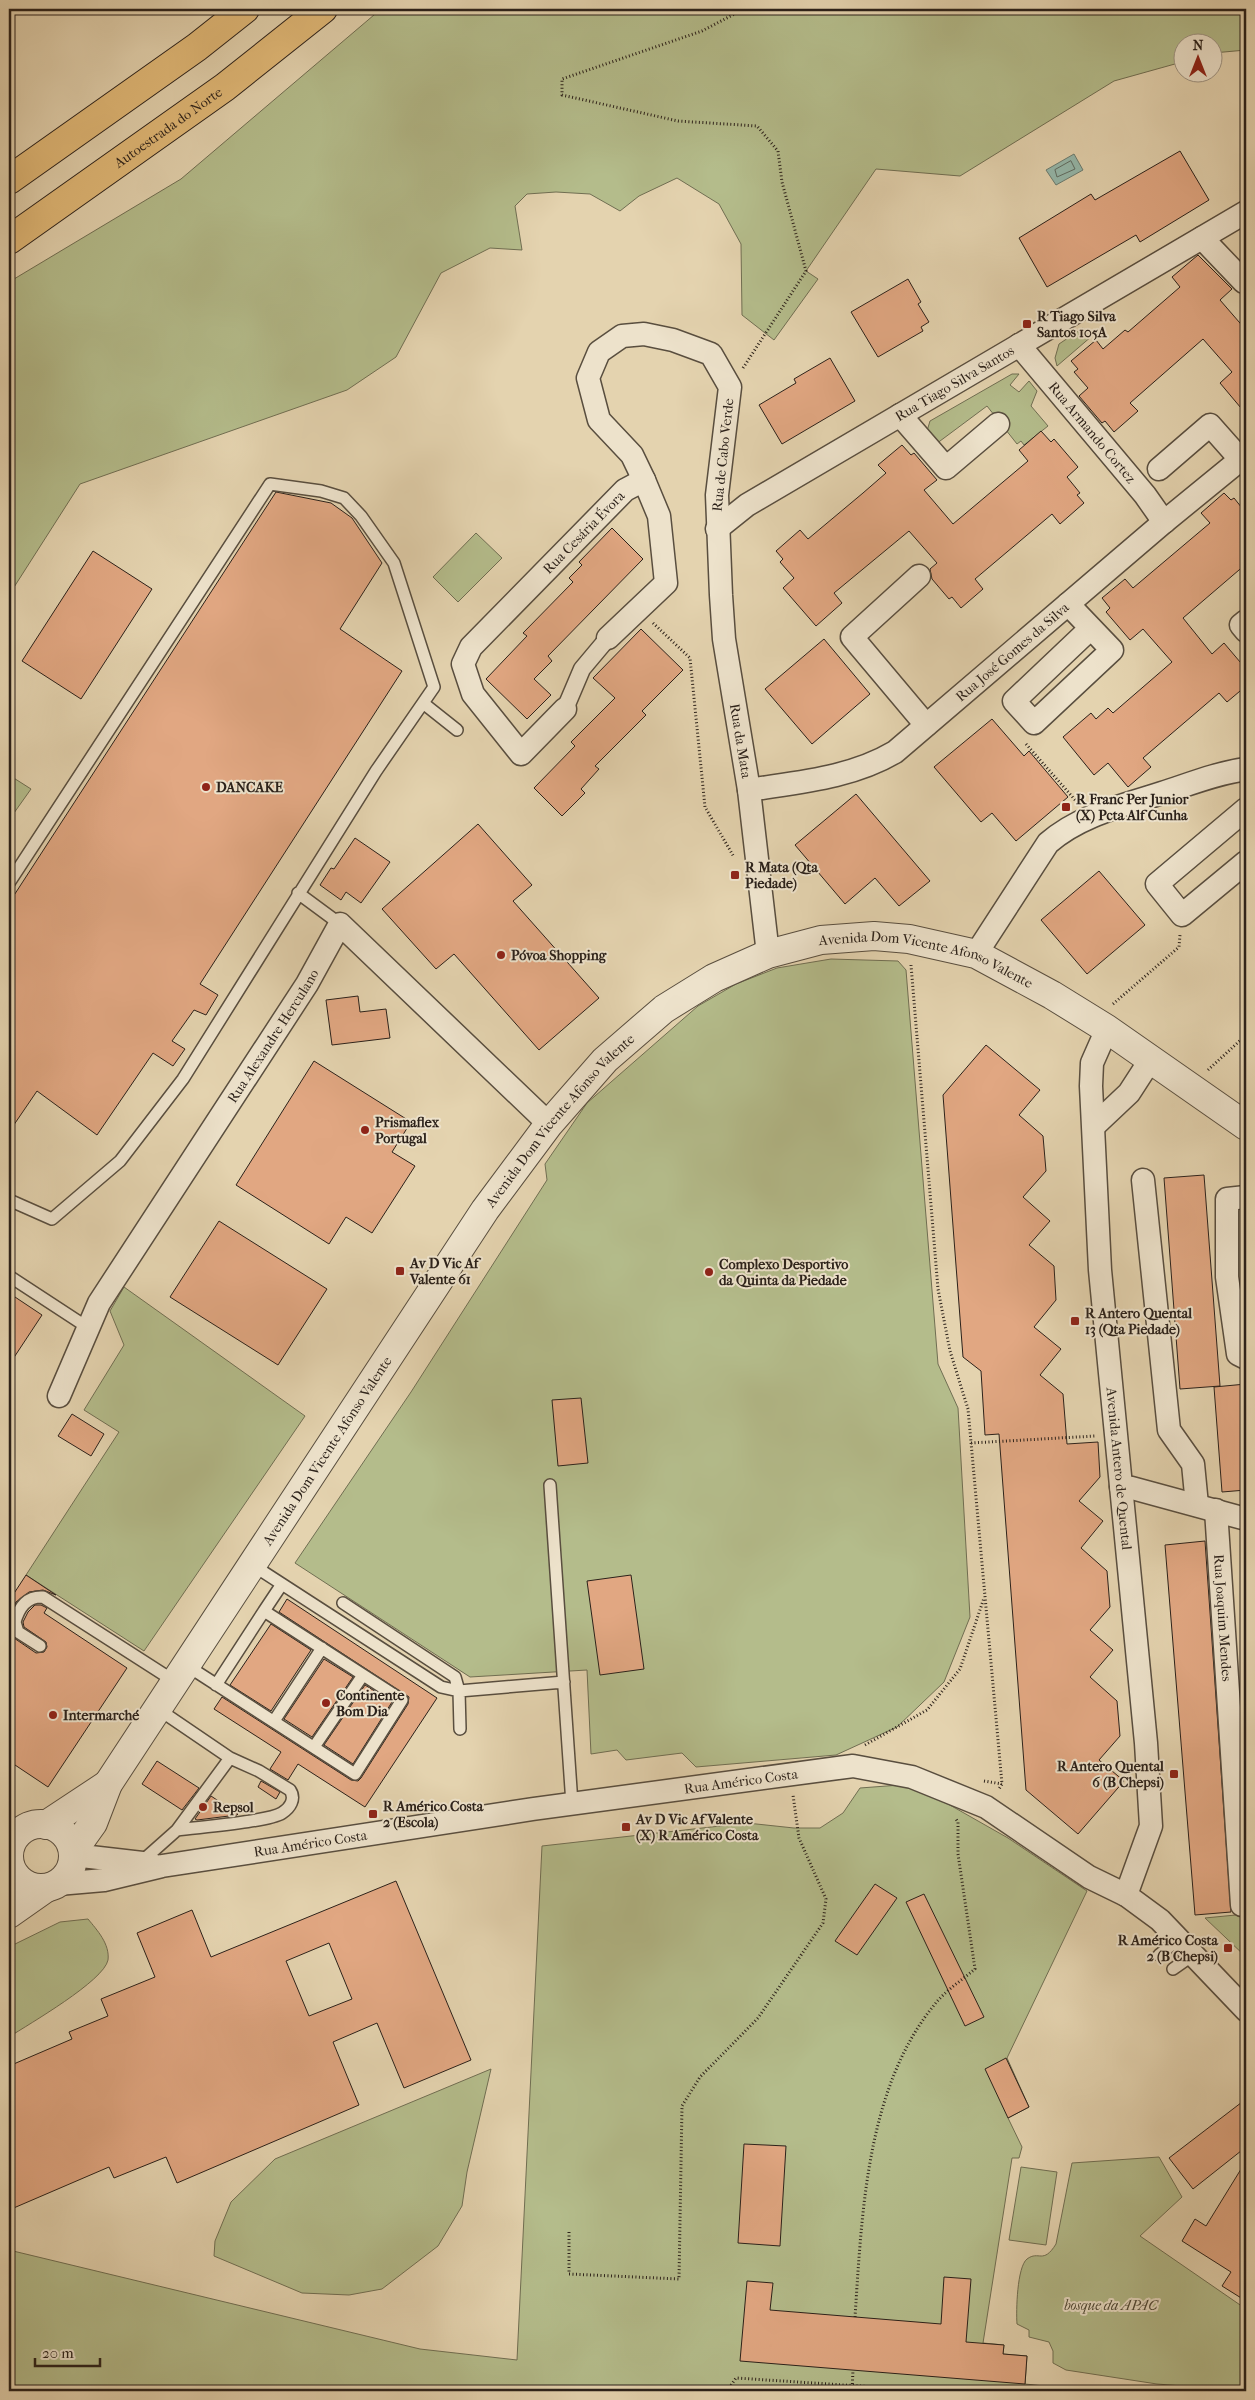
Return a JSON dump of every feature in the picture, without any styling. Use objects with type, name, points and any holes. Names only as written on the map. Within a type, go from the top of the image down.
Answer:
[{"type":"highway","points":[[9,180],[197,47],[245,9]]},
{"type":"highway","name":"Autoestrada do Norte","points":[[9,240],[225,87],[323,9]]},
{"type":"street","name":"Rua Tiago Silva Santos","points":[[717,529],[747,505],[1246,212]]},
{"type":"street","points":[[1202,238],[1244,282],[1246,280]]},
{"type":"street","name":"Rua de Cabo Verde","points":[[644,480],[632,455],[599,420],[588,378],[599,352],[622,336],[644,334],[673,340],[711,354],[730,387],[717,495],[717,529]]},
{"type":"street","name":"Rua Armando Cortez","points":[[1019,345],[1145,495],[1164,522]]},
{"type":"street","points":[[900,415],[946,468],[998,424]]},
{"type":"street","points":[[1159,469],[1210,425],[1242,463]]},
{"type":"street","name":"Rua José Gomes da Silva","points":[[749,790],[829,777],[876,763],[895,752],[1164,522],[1242,463]]},
{"type":"street","name":"Rua Cesária Évora","points":[[644,480],[659,516],[666,583],[638,609],[608,638],[582,668],[565,709],[520,754],[474,694],[463,664],[471,646],[625,490],[644,480]]},
{"type":"street","name":"Rua da Mata","points":[[717,529],[724,639],[749,790],[768,954]]},
{"type":"street","points":[[918,576],[852,637],[926,725]]},
{"type":"street","points":[[1068,604],[1091,628]]},
{"type":"street","points":[[1246,621],[1241,625],[1246,632]]},
{"type":"street","points":[[976,954],[1048,843],[1062,830],[1101,813],[1217,775],[1246,769]]},
{"type":"street","points":[[1246,809],[1157,884],[1182,915],[1246,862]]},
{"type":"street","points":[[340,924],[549,1124]]},
{"type":"street","name":"Rua Alexandre Herculano","points":[[59,1396],[90,1329],[99,1303],[307,984],[340,924]]},
{"type":"street","name":"Avenida Dom Vicente Afonso Valente","points":[[73,1853],[93,1823],[108,1784],[179,1673],[485,1210],[549,1124],[604,1060],[664,1009],[714,978],[768,954],[821,940],[874,936],[909,939],[976,954],[1052,995],[1151,1059],[1192,1090],[1246,1126]]},
{"type":"street","name":"Avenida Antero de Quental","points":[[1100,1026],[1092,1063],[1091,1086],[1100,1270],[1146,1743],[1151,1826],[1126,1895]]},
{"type":"street","points":[[1094,1126],[1129,1093],[1151,1059]]},
{"type":"street","name":"Rua Joaquim Mendes","points":[[1144,1180],[1169,1430],[1193,1464],[1206,1508],[1242,1905]]},
{"type":"street","points":[[1246,1196],[1228,1198],[1228,1277],[1238,1354],[1246,1358]]},
{"type":"street","points":[[1121,1487],[1132,1488],[1246,1519]]},
{"type":"street","name":"Rua Américo Costa","points":[[152,1864],[852,1766],[912,1777],[986,1807],[1089,1877],[1126,1895],[1160,1920],[1246,2010]]},
{"type":"street","name":"Avenida Dom Vicente Afonso Valente","points":[[27,1825],[108,1784]]},
{"type":"street","points":[[9,1914],[52,1886],[69,1871],[73,1853],[64,1834],[27,1825],[12,1842],[9,1858],[20,1880],[28,1885],[52,1886],[104,1880],[152,1864]]},
{"type":"street","points":[[73,1853],[152,1864]]},
{"type":"lane","points":[[9,883],[270,484],[321,492],[344,498],[361,516],[394,562],[434,686],[376,771],[182,1079],[120,1161],[52,1219],[9,1200]]},
{"type":"lane","points":[[423,703],[457,730]]},
{"type":"lane","points":[[298,893],[340,924]]},
{"type":"lane","points":[[9,1276],[90,1329]]},
{"type":"lane","points":[[550,1485],[572,1804]]},
{"type":"lane","points":[[251,1564],[441,1687],[459,1691],[564,1682]]},
{"type":"lane","points":[[216,1684],[282,1584]]},
{"type":"lane","points":[[40,1646],[18,1632],[15,1622],[25,1603],[34,1596],[43,1597],[179,1673],[216,1684],[355,1774],[402,1700],[264,1611]]},
{"type":"lane","points":[[343,1603],[455,1677],[459,1691],[460,1729]]},
{"type":"lane","points":[[274,1721],[322,1648]]},
{"type":"lane","points":[[314,1747],[363,1675]]},
{"type":"lane","points":[[157,1708],[230,1758],[259,1771],[290,1790],[293,1800],[290,1807],[274,1816],[178,1830]]},
{"type":"lane","points":[[152,1864],[230,1758]]},
{"type":"lane","points":[[1159,1955],[1186,1947]]},
{"type":"lane","points":[[1173,1969],[1186,1947]]},
{"type":"path","points":[[730,387],[806,271],[782,182],[778,151],[757,126],[678,121],[562,95],[562,79],[702,31],[744,9]]},
{"type":"path","points":[[638,609],[690,658],[705,807],[731,853],[740,862]]},
{"type":"path","points":[[1029,747],[1071,795]]},
{"type":"path","points":[[909,939],[938,1289],[950,1351],[968,1410],[1002,1784],[986,1807]]},
{"type":"path","points":[[1100,1026],[1179,947]]},
{"type":"path","points":[[1192,1090],[1215,1063],[1246,1035]]},
{"type":"path","points":[[971,1443],[1116,1434]]},
{"type":"path","points":[[860,1748],[927,1710],[960,1669],[984,1595]]},
{"type":"path","points":[[569,2232],[569,2274],[679,2279],[682,2106],[700,2077],[758,2018],[823,1923],[826,1899],[799,1838],[791,1775]]},
{"type":"path","points":[[983,1780],[1002,1784]]},
{"type":"path","points":[[855,2317],[862,2220],[877,2124],[900,2058],[935,2003],[976,1969],[958,1854],[958,1822],[937,1788]]},
{"type":"path","points":[[852,2391],[853,2370]]},
{"type":"path","points":[[727,2391],[736,2378],[937,2391]]},
{"type":"green space","points":[[381,9],[1246,9],[1246,50],[1222,52],[1222,32],[1172,32],[1172,65],[1114,81],[960,176],[876,169],[806,271],[818,279],[774,340],[742,315],[741,244],[719,204],[677,178],[639,196],[620,211],[590,194],[556,192],[527,194],[515,206],[522,250],[490,248],[441,273],[396,357],[347,390],[80,484],[9,595],[9,282],[181,179]]},
{"type":"green space","points":[[1083,328],[1092,336],[1057,366],[1055,358],[1059,344]]},
{"type":"green space","points":[[1012,374],[1019,374],[1010,385],[1019,392],[1029,381],[1037,391],[1031,406],[1048,426],[1024,445],[1021,441],[1017,444],[987,406],[936,444],[927,431],[930,421]]},
{"type":"green space","points":[[476,533],[502,558],[458,602],[433,577]]},
{"type":"green space","points":[[9,775],[31,789],[9,820]]},
{"type":"green space","name":"Complexo Desportivo da Quinta da Piedade","points":[[831,959],[898,961],[906,970],[938,1364],[958,1408],[970,1617],[944,1682],[897,1727],[836,1755],[696,1767],[682,1753],[626,1760],[617,1750],[591,1754],[587,1670],[470,1677],[295,1563],[411,1392],[547,1180],[545,1164],[587,1103],[698,1006],[736,984],[777,968]]},
{"type":"green space","points":[[124,1287],[305,1416],[144,1651],[26,1575],[119,1432],[84,1410],[124,1345],[110,1311]]},
{"type":"green space","points":[[900,1785],[934,1796],[1008,1838],[1087,1891],[1007,2058],[1029,2107],[1008,2118],[1022,2147],[1019,2158],[1012,2158],[983,2343],[1004,2345],[1003,2354],[1027,2356],[1025,2384],[1091,2391],[9,2391],[9,2250],[420,2349],[517,2360],[542,1846],[747,1823],[794,1828],[820,1828],[843,1813],[860,1788]]},
{"type":"green space","points":[[1246,1914],[1246,1957],[1205,1918]]},
{"type":"green space","points":[[88,1919],[107,1948],[108,1960],[103,1969],[94,1979],[64,2002],[9,2037],[9,1947],[60,1922]]},
{"type":"green space","points":[[491,2069],[467,2172],[462,2206],[438,2246],[382,2289],[349,2295],[302,2293],[214,2256],[215,2241],[231,2202],[275,2159]]},
{"type":"green space","name":"bosque da APAC","points":[[1159,2157],[1182,2197],[1140,2236],[1246,2309],[1246,2391],[1157,2384],[1066,2370],[1053,2363],[1053,2351],[1049,2342],[1029,2337],[1029,2330],[1017,2324],[1017,2300],[1021,2271],[1027,2259],[1048,2254],[1056,2244],[1072,2163]]},
{"type":"green space","points":[[1021,2167],[1057,2172],[1046,2245],[1009,2240]]},
{"type":"water","points":[[1074,154],[1083,170],[1056,185],[1046,170]]},
{"type":"building","points":[[1180,151],[1209,200],[1140,242],[1136,235],[1047,287],[1019,238],[1091,194],[1095,200]]},
{"type":"building","points":[[1198,255],[1232,289],[1220,300],[1246,330],[1246,414],[1220,383],[1232,372],[1203,339],[1130,403],[1138,411],[1114,432],[1105,421],[1102,423],[1079,396],[1088,388],[1074,372],[1078,369],[1071,361],[1096,340],[1103,349],[1125,330],[1128,332],[1180,287],[1172,277]]},
{"type":"building","points":[[908,279],[921,302],[918,304],[929,322],[921,327],[923,331],[878,357],[851,312]]},
{"type":"building","points":[[830,358],[855,401],[782,444],[759,405],[796,383],[794,379]]},
{"type":"building","points":[[1041,431],[1051,442],[1054,439],[1078,467],[1067,477],[1080,493],[1077,495],[1084,503],[1060,524],[1052,514],[975,579],[983,589],[961,608],[952,597],[949,599],[932,579],[930,569],[937,563],[909,531],[834,593],[842,603],[816,626],[783,588],[794,578],[780,562],[783,559],[776,551],[800,530],[808,539],[863,493],[886,473],[878,465],[902,445],[911,455],[914,453],[937,480],[924,490],[953,524],[1028,461],[1019,450]]},
{"type":"building","name":"DANCAKE","points":[[276,492],[331,503],[352,518],[382,563],[340,629],[402,671],[200,984],[218,995],[206,1015],[194,1010],[172,1041],[185,1049],[173,1066],[153,1053],[97,1135],[37,1091],[9,1132],[9,903]]},
{"type":"building","points":[[1224,493],[1231,500],[1234,498],[1246,513],[1246,564],[1183,618],[1212,654],[1224,643],[1246,669],[1246,686],[1227,702],[1219,693],[1143,758],[1151,767],[1128,787],[1108,763],[1094,775],[1063,737],[1091,713],[1096,719],[1108,708],[1113,713],[1172,662],[1143,629],[1130,640],[1106,612],[1110,608],[1102,598],[1125,579],[1133,588],[1210,523],[1201,513]]},
{"type":"building","points":[[612,528],[643,559],[548,656],[552,661],[534,679],[551,695],[527,719],[486,679],[527,636],[523,633],[573,582],[569,578],[582,565],[579,562]]},
{"type":"building","points":[[93,551],[152,589],[81,699],[22,661]]},
{"type":"building","points":[[641,629],[683,670],[642,711],[646,715],[595,766],[599,769],[581,789],[585,793],[562,816],[534,788],[575,746],[571,742],[615,698],[593,678]]},
{"type":"building","points":[[824,639],[870,694],[812,744],[765,689]]},
{"type":"building","points":[[992,719],[1024,756],[1029,751],[1068,797],[1016,841],[992,813],[981,822],[934,767]]},
{"type":"building","points":[[856,794],[930,881],[899,906],[875,878],[845,904],[795,845]]},
{"type":"building","points":[[478,824],[532,885],[513,901],[599,998],[539,1050],[454,954],[436,969],[382,909]]},
{"type":"building","points":[[355,838],[390,862],[361,903],[346,892],[341,900],[320,885],[331,868],[334,869]]},
{"type":"building","points":[[1099,871],[1145,925],[1087,974],[1041,920]]},
{"type":"building","points":[[358,996],[360,1012],[386,1009],[390,1038],[332,1045],[326,1000]]},
{"type":"building","points":[[986,1045],[1040,1090],[1019,1115],[1043,1136],[1046,1171],[1023,1197],[1050,1221],[1029,1245],[1054,1266],[1056,1300],[1034,1327],[1061,1349],[1040,1375],[1063,1394],[1067,1444],[1098,1442],[1100,1477],[1079,1501],[1103,1521],[1081,1548],[1107,1571],[1110,1607],[1090,1630],[1113,1650],[1090,1677],[1117,1701],[1120,1736],[1099,1760],[1124,1781],[1078,1834],[1026,1790],[999,1434],[985,1435],[981,1371],[963,1357],[943,1095]]},
{"type":"building","points":[[314,1061],[411,1122],[392,1152],[415,1166],[372,1233],[346,1217],[329,1244],[236,1185]]},
{"type":"building","points":[[1204,1175],[1220,1386],[1180,1389],[1164,1178]]},
{"type":"building","points":[[219,1221],[327,1289],[278,1365],[170,1297]]},
{"type":"building","points":[[9,1293],[42,1315],[9,1365]]},
{"type":"building","points":[[1246,1384],[1246,1490],[1222,1492],[1214,1387]]},
{"type":"building","points":[[581,1398],[588,1463],[558,1466],[552,1400]]},
{"type":"building","points":[[72,1414],[104,1434],[91,1456],[58,1436]]},
{"type":"building","points":[[1205,1541],[1231,1912],[1195,1915],[1165,1545]]},
{"type":"building","points":[[26,1575],[56,1595],[43,1590],[29,1592],[16,1602],[9,1617],[9,1601]]},
{"type":"building","points":[[631,1575],[644,1669],[600,1675],[587,1581]]},
{"type":"building","points":[[287,1599],[437,1698],[365,1807],[298,1764],[288,1780],[270,1769],[281,1752],[214,1709],[222,1697],[351,1780],[358,1781],[361,1778],[408,1704],[409,1697],[279,1612]]},
{"type":"building","name":"Intermarché","points":[[35,1605],[47,1608],[44,1613],[127,1668],[48,1787],[9,1761],[9,1627],[14,1638],[36,1653],[44,1652],[47,1647],[46,1642],[24,1627],[23,1622],[28,1612]]},
{"type":"building","points":[[271,1624],[311,1650],[271,1711],[230,1685]]},
{"type":"building","points":[[324,1659],[353,1677],[312,1737],[284,1719]]},
{"type":"building","points":[[365,1685],[392,1702],[353,1764],[324,1745]]},
{"type":"building","points":[[157,1761],[199,1788],[182,1810],[142,1784]]},
{"type":"building","points":[[261,1781],[280,1792],[276,1799],[258,1787]]},
{"type":"building","points":[[211,1796],[238,1814],[195,1819]]},
{"type":"building","points":[[396,1881],[471,2060],[404,2088],[377,2023],[333,2042],[359,2105],[177,2183],[166,2157],[114,2178],[109,2167],[9,2210],[9,2066],[72,2039],[69,2032],[108,2016],[101,1999],[155,1977],[137,1933],[192,1910],[211,1957]],"holes":[[[329,1943],[352,1999],[309,2016],[286,1961]]]},
{"type":"building","points":[[875,1884],[897,1898],[857,1955],[835,1941]]},
{"type":"building","points":[[924,1894],[984,2017],[965,2026],[906,1902]]},
{"type":"building","points":[[1006,2058],[1029,2107],[1008,2118],[985,2069]]},
{"type":"building","points":[[1246,2099],[1246,2147],[1193,2189],[1169,2158]]},
{"type":"building","points":[[744,2144],[786,2146],[780,2246],[738,2243]]},
{"type":"building","points":[[1246,2161],[1246,2301],[1222,2286],[1231,2272],[1182,2241],[1195,2219],[1206,2226]]},
{"type":"building","points":[[944,2277],[971,2279],[966,2342],[1004,2345],[1003,2354],[1027,2356],[1025,2384],[740,2361],[747,2281],[773,2283],[770,2310],[941,2324]]},
{"type":"place","name":"R Tiago Silva Santos 105A","points":[[1027,324]]},
{"type":"place","name":"DANCAKE","points":[[206,787]]},
{"type":"place","name":"R Franc Per Junior (X) Pcta Alf Cunha","points":[[1066,807]]},
{"type":"place","name":"R Mata (Qta Piedade)","points":[[735,875]]},
{"type":"place","name":"Póvoa Shopping","points":[[501,955]]},
{"type":"place","name":"Prismaflex Portugal","points":[[365,1130]]},
{"type":"place","name":"Av D Vic Af Valente 61","points":[[400,1271]]},
{"type":"place","name":"Complexo Desportivo da Quinta da Piedade","points":[[709,1272]]},
{"type":"place","name":"R Antero Quental 13 (Qta Piedade)","points":[[1075,1321]]},
{"type":"place","name":"Continente Bom Dia","points":[[326,1703]]},
{"type":"place","name":"Intermarché","points":[[53,1715]]},
{"type":"place","name":"R Antero Quental 6 (B Chepsi)","points":[[1174,1774]]},
{"type":"place","name":"Repsol","points":[[203,1807]]},
{"type":"place","name":"R Américo Costa 2 (Escola)","points":[[373,1814]]},
{"type":"place","name":"Av D Vic Af Valente (X) R Américo Costa","points":[[626,1827]]},
{"type":"place","name":"R Américo Costa 2 (B Chepsi)","points":[[1228,1948]]}]
